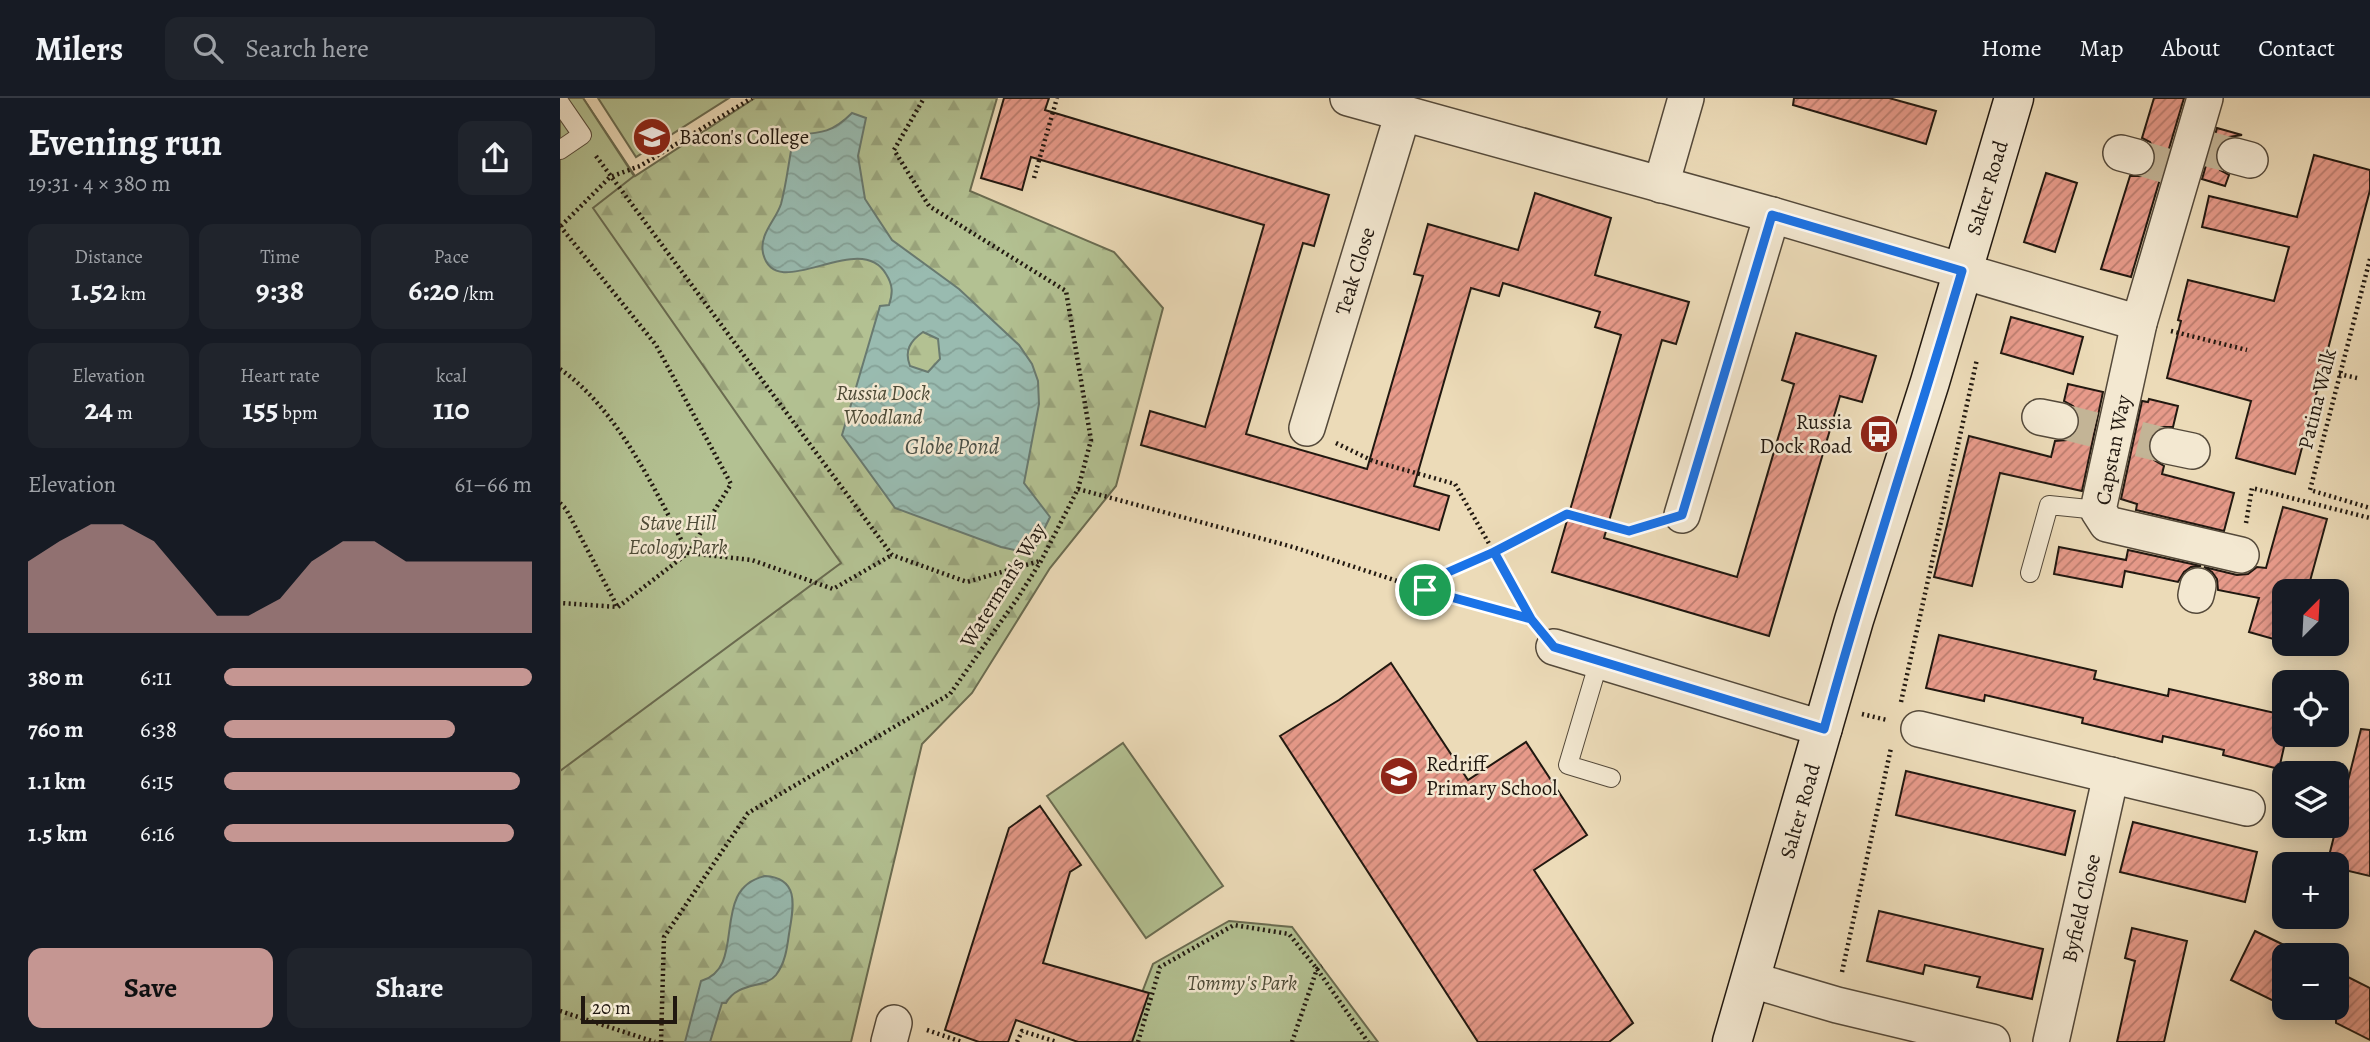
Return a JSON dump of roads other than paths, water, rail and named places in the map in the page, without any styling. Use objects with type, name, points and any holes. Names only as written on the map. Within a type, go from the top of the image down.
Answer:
[{"type":"main road","name":"Salter Road","points":[[1732,1042],[1839,721],[1854,620],[1930,382],[2014,98]]},
{"type":"street","points":[[1348,98],[1772,215],[2139,323]]},
{"type":"street","points":[[1661,184],[1686,98]]},
{"type":"street","name":"Capstan Way","points":[[2205,98],[2139,323],[2142,440],[2098,510],[2107,524],[2201,571],[2241,555]]},
{"type":"street","name":"Teak Close","points":[[1307,428],[1403,113]]},
{"type":"street","points":[[1682,515],[1772,215]]},
{"type":"street","points":[[1554,647],[1599,661],[1839,721]]},
{"type":"street","points":[[1902,724],[2247,808]]},
{"type":"street","name":"Byfield Close","points":[[2051,1042],[2110,775]]},
{"type":"street","points":[[1752,980],[1837,1005],[1992,1042]]},
{"type":"lane","points":[[560,103],[582,135],[560,150]]},
{"type":"lane","points":[[2030,573],[2045,511],[2049,505],[2098,510]]},
{"type":"lane","points":[[1599,661],[1568,765],[1611,778]]},
{"type":"water","name":"Globe Pond","points":[[852,113],[866,118],[858,156],[865,199],[892,240],[959,289],[1019,345],[1032,364],[1038,381],[1039,404],[1024,483],[1050,517],[1032,554],[1001,547],[895,508],[842,435],[880,306],[889,305],[892,293],[886,274],[873,262],[857,259],[783,272],[771,267],[763,253],[763,240],[781,204],[794,135],[826,131]],"holes":[[[923,332],[938,339],[940,359],[928,372],[910,366],[908,351],[915,339]]]},
{"type":"water","points":[[765,876],[784,882],[792,896],[791,924],[782,966],[771,979],[737,991],[726,1003],[722,1003],[710,1042],[685,1042],[701,981],[715,973],[723,961],[732,911],[738,896],[748,884]]},
{"type":"tunnel","points":[[2208,149],[2235,156]]},
{"type":"tunnel","points":[[2136,157],[2167,166]]},
{"type":"tunnel","points":[[2060,421],[2096,430]]},
{"type":"tunnel","points":[[2139,439],[2168,446]]},
{"type":"place","name":"Bacon's College","points":[[652,137]]},
{"type":"place","name":"Russia Dock Road","points":[[1879,434]]},
{"type":"place","name":"Redriff Primary School","points":[[1399,776]]},
{"type":"park label","name":"Russia Dock Woodland","points":[[883,405]]},
{"type":"park label","name":"Stave Hill Ecology Park","points":[[678,535]]},
{"type":"park label","name":"Tommy's Park","points":[[1242,983]]}]
